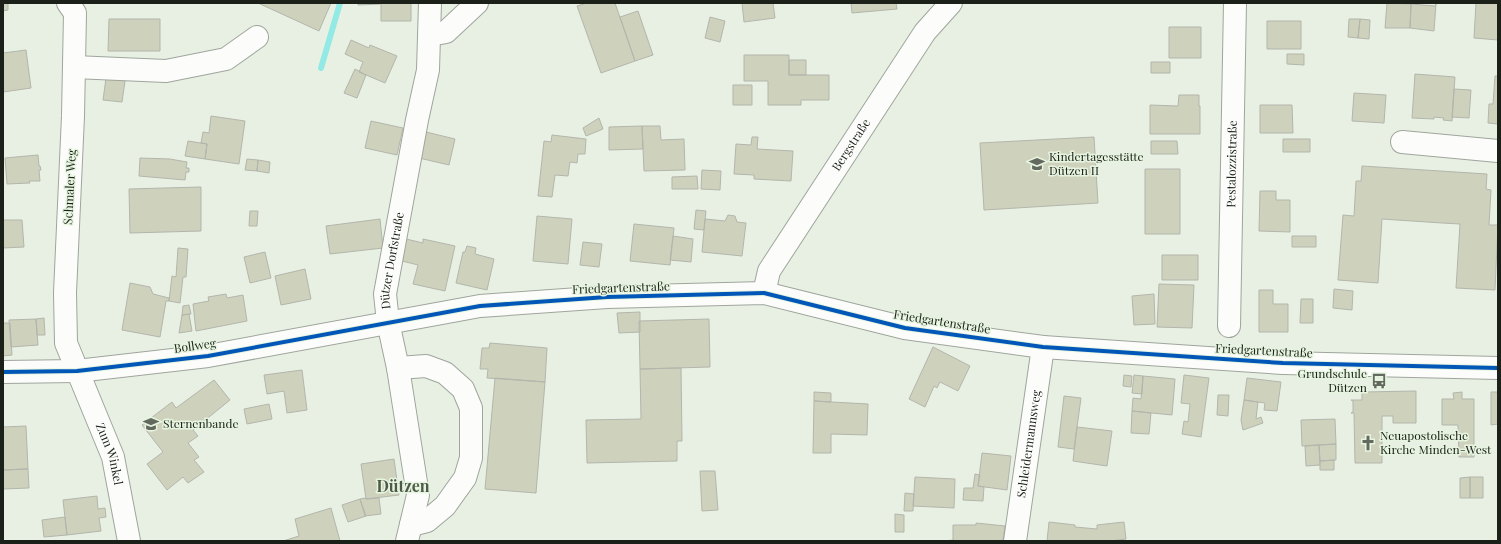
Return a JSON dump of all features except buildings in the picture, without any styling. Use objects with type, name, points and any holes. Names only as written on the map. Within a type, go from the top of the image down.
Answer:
[{"type":"street","name":"Schmaler Weg","points":[[68,3],[74,13],[74,67],[65,293],[66,343],[77,371]]},
{"type":"street","name":"Dützer Dorfstraße","points":[[409,533],[418,495],[398,368],[388,322],[384,294],[428,70],[430,3]]},
{"type":"street","points":[[430,35],[446,32],[477,3]]},
{"type":"street","name":"Bergstraße","points":[[764,293],[769,271],[925,32],[951,3]]},
{"type":"street","name":"Pestalozzistraße","points":[[1228,326],[1235,3]]},
{"type":"street","points":[[74,67],[166,71],[226,59],[257,37]]},
{"type":"street","points":[[1402,142],[1498,151]]},
{"type":"street","name":"Friedgartenstraße","points":[[388,322],[480,306],[607,297],[764,293],[906,328],[1043,346],[1283,364],[1498,368]]},
{"type":"street","name":"Bollweg","points":[[3,372],[77,371],[208,356],[388,322]]},
{"type":"street","name":"Schleidermannsweg","points":[[1015,541],[1043,346]]},
{"type":"street","points":[[398,368],[426,366],[444,373],[462,389],[470,408],[471,458],[465,478],[445,506],[427,521],[409,533]]},
{"type":"street","name":"Zum Winkel","points":[[77,371],[113,457],[129,541]]},
{"type":"waterway","points":[[321,68],[340,3]]},
{"type":"cycle path","points":[[3,372],[77,371],[208,356],[480,306],[607,297],[764,293],[905,328],[1043,347],[1283,363],[1498,368]]},
{"type":"place","name":"Kindertagesstätte Dützen II","points":[[1037,164]]},
{"type":"place","name":"Grundschule Dützen","points":[[1379,381]]},
{"type":"place","name":"Sternenbande","points":[[151,424]]},
{"type":"place","name":"Neuapostolische Kirche Minden-West","points":[[1368,443]]},
{"type":"district","name":"Dützen","points":[[403,486]]}]
